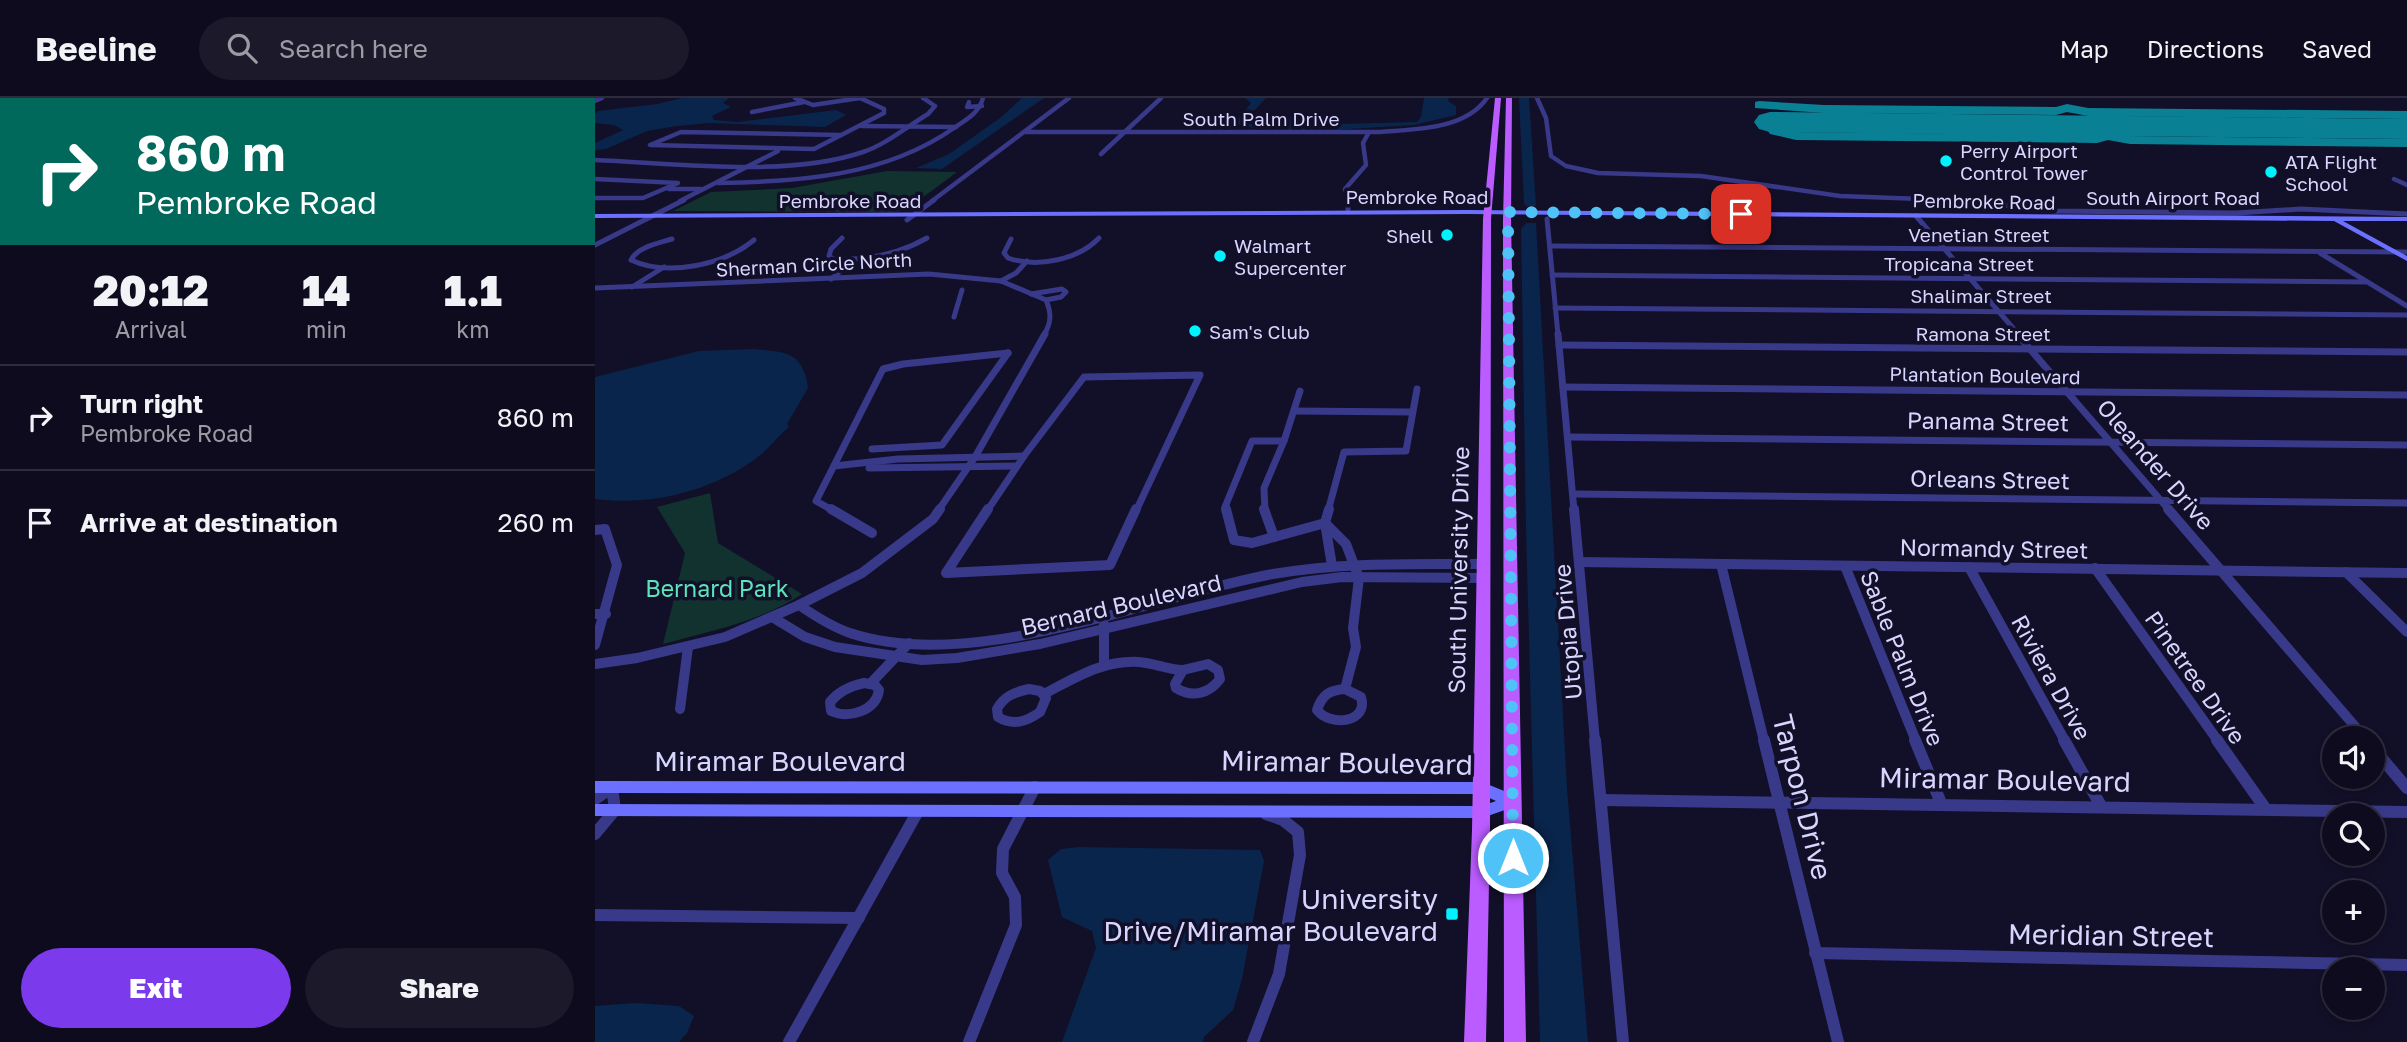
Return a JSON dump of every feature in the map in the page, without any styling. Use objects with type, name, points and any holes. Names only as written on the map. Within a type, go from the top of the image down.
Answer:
[{"type":"main road","name":"South University Drive","points":[[1475,1042],[1482,812],[1488,215],[1498,98]]},
{"type":"main road","points":[[1509,98],[1507,215],[1515,1042]]},
{"type":"main road","name":"Pembroke Road","points":[[1082,217],[1348,212],[1488,215]]},
{"type":"main road","name":"Pembroke Road","points":[[1507,215],[1547,219],[2334,219]]},
{"type":"main road","name":"Pembroke Road","points":[[595,218],[1507,215],[2407,222]]},
{"type":"main road","points":[[2334,219],[2346,221],[2407,259]]},
{"type":"main road","name":"Pembroke Road","points":[[2346,221],[2359,224],[2407,222]]},
{"type":"main road","points":[[2359,224],[2407,251]]},
{"type":"main road","points":[[1487,299],[1491,304],[1496,348],[1508,353]]},
{"type":"main road","name":"Miramar Boulevard","points":[[595,786],[1482,788],[1513,801]]},
{"type":"main road","name":"Miramar Boulevard","points":[[595,810],[1482,812],[1513,801]]},
{"type":"street","points":[[595,101],[602,98]]},
{"type":"street","points":[[795,98],[810,105],[860,98],[884,109],[884,113],[860,126],[844,135],[824,146],[805,150],[649,144],[668,135],[691,132],[844,135]]},
{"type":"street","points":[[595,160],[750,166],[819,162],[865,152],[935,109],[932,102],[923,98]]},
{"type":"street","points":[[718,183],[781,181],[846,173],[911,154],[956,127],[982,106],[983,98]]},
{"type":"street","points":[[910,218],[1069,98]]},
{"type":"street","points":[[1101,154],[1161,98]]},
{"type":"street","name":"South Palm Drive","points":[[1025,132],[1369,132],[1408,129],[1450,121],[1476,111],[1487,98]]},
{"type":"street","points":[[1537,98],[1546,118],[1550,154],[1555,160],[1571,168]]},
{"type":"street","points":[[752,112],[804,102]]},
{"type":"street","points":[[969,102],[967,107],[982,106]]},
{"type":"street","points":[[860,126],[956,127]]},
{"type":"street","points":[[1348,212],[1350,206],[1345,189],[1366,165],[1363,143],[1369,132]]},
{"type":"street","points":[[595,251],[780,150]]},
{"type":"street","name":"South Airport Road","points":[[1571,168],[1605,174],[1701,176],[1848,197],[1957,199],[2055,212],[2245,213],[2331,209],[2407,214]]},
{"type":"street","points":[[595,179],[677,181],[667,189],[643,198],[595,198]]},
{"type":"street","points":[[2394,179],[2407,185]]},
{"type":"street","points":[[667,189],[705,190]]},
{"type":"street","points":[[595,245],[705,190]]},
{"type":"street","points":[[2316,209],[2334,219]]},
{"type":"street","name":"South Airport Road","points":[[2331,209],[2346,221]]},
{"type":"street","name":"Utopia Drive","points":[[1547,219],[1623,1042]]},
{"type":"street","name":"Oleander Drive","points":[[1918,219],[2355,726]]},
{"type":"street","points":[[842,238],[831,250],[829,256],[833,259],[884,257],[909,249],[927,238]]},
{"type":"street","points":[[1011,239],[1004,248],[1004,253],[1007,257],[1027,261],[1066,258],[1085,251],[1099,238]]},
{"type":"street","points":[[672,239],[645,248],[631,258],[635,264],[665,266],[717,261],[734,255],[754,240]]},
{"type":"street","name":"Venetian Street","points":[[1551,246],[2407,251]]},
{"type":"street","points":[[2319,252],[2407,306]]},
{"type":"street","points":[[831,279],[855,260]]},
{"type":"street","points":[[1001,281],[1016,273],[1027,261]]},
{"type":"street","points":[[631,288],[665,266]]},
{"type":"street","name":"Sherman Circle North","points":[[595,288],[929,274],[1001,281],[1046,300]]},
{"type":"street","name":"Tropicana Street","points":[[1552,275],[2366,282]]},
{"type":"street","points":[[595,664],[637,658],[725,637],[799,606],[862,573],[933,519],[975,457],[1043,341],[1051,324],[1046,300],[1061,297],[1066,292],[1052,289],[1031,294]]},
{"type":"street","points":[[954,317],[963,290]]},
{"type":"street","name":"Shalimar Street","points":[[1555,308],[2407,315]]},
{"type":"street","name":"Ramona Street","points":[[1559,345],[2407,352]]},
{"type":"street","points":[[872,449],[942,445],[1008,354],[903,364],[883,369],[816,501],[872,533]]},
{"type":"street","points":[[1200,374],[1110,565],[946,573],[1024,456],[1084,377],[1200,374]]},
{"type":"street","name":"Plantation Boulevard","points":[[1563,387],[2407,395]]},
{"type":"street","points":[[1332,566],[1325,523],[1344,452],[1406,451],[1417,388]]},
{"type":"street","points":[[1274,537],[1263,514],[1262,494],[1284,441],[1300,391]]},
{"type":"street","points":[[1294,411],[1412,412]]},
{"type":"street","name":"Panama Street","points":[[1568,437],[2407,444]]},
{"type":"street","points":[[1284,441],[1252,441],[1225,507],[1234,540],[1252,543],[1325,523]]},
{"type":"street","points":[[833,468],[900,456],[937,455],[946,458]]},
{"type":"street","points":[[833,468],[914,463],[946,458],[1024,456]]},
{"type":"street","points":[[878,461],[1017,466]]},
{"type":"street","name":"Orleans Street","points":[[1573,494],[2407,503]]},
{"type":"street","points":[[1325,523],[1346,544],[1359,578],[1353,628],[1356,647],[1345,689]]},
{"type":"street","points":[[595,645],[600,614],[617,565],[600,530]]},
{"type":"street","name":"Normandy Street","points":[[1580,562],[2407,573]]},
{"type":"street","name":"Bernard Boulevard","points":[[799,606],[823,621],[852,633],[909,643],[954,644],[1008,638],[1262,577],[1332,566],[1355,564],[1485,571]]},
{"type":"street","name":"Tarpon Drive","points":[[1721,564],[1838,1042]]},
{"type":"street","name":"Sable Palm Drive","points":[[1845,566],[1941,803]]},
{"type":"street","name":"Riviera Drive","points":[[1969,567],[2101,806]]},
{"type":"street","name":"Pinetree Drive","points":[[2095,568],[2265,808]]},
{"type":"street","name":"Bernard Boulevard","points":[[772,617],[805,637],[835,647],[922,660],[990,654],[1302,582],[1485,571]]},
{"type":"street","points":[[2346,572],[2407,632]]},
{"type":"street","points":[[1104,663],[1105,615]]},
{"type":"street","points":[[871,683],[876,685],[880,693],[867,708],[843,715],[831,711],[830,702],[840,691],[856,684],[871,683],[909,643]]},
{"type":"street","points":[[680,709],[688,647]]},
{"type":"street","points":[[1044,694],[1046,702],[1035,716],[1014,723],[998,717],[1000,704],[1009,695],[1029,690],[1044,694],[1104,663],[1141,662],[1183,670]]},
{"type":"street","points":[[2385,762],[2407,788]]},
{"type":"street","points":[[595,799],[613,787],[615,810],[595,834]]},
{"type":"street","points":[[969,1042],[1016,925],[1015,897],[1002,873],[1003,849],[1035,787]]},
{"type":"street","name":"Miramar Boulevard","points":[[1602,800],[2407,812]]},
{"type":"street","points":[[789,1042],[918,811]]},
{"type":"street","points":[[1253,1042],[1279,974],[1300,855],[1298,832],[1283,820],[1259,812]]},
{"type":"street","points":[[595,915],[859,918]]},
{"type":"street","name":"Meridian Street","points":[[1815,953],[2407,965]]},
{"type":"green space","points":[[887,171],[957,172],[906,210],[894,212],[673,211],[711,192],[792,188]]},
{"type":"green space","name":"Bernard Park","points":[[710,493],[718,543],[802,594],[753,618],[663,644],[685,553],[657,507]]},
{"type":"water","points":[[682,98],[729,98],[723,103],[731,107],[712,116],[714,120],[738,122],[836,110],[846,115],[825,127],[709,123],[677,126],[647,131],[606,149],[595,150],[595,143],[623,130],[614,125],[595,123],[595,114],[598,111],[657,104]]},
{"type":"water","points":[[1022,98],[1044,98],[942,169],[916,168],[949,154],[1000,118]]},
{"type":"water","points":[[1245,98],[1266,98],[1251,114],[1253,117],[1308,117],[1307,120],[1321,125],[1317,129],[1287,130],[1239,125],[1236,122],[1251,103]]},
{"type":"water","points":[[1424,98],[1449,98],[1448,101],[1456,106],[1456,115],[1414,125],[1332,130],[1334,125],[1338,124],[1417,122],[1421,117]]},
{"type":"water","points":[[1519,98],[1529,98],[1536,206],[1526,206],[1524,203]]},
{"type":"water","points":[[1526,223],[1536,223],[1567,788],[1588,1042],[1540,1042],[1526,529],[1521,229]]},
{"type":"water","points":[[753,349],[783,353],[797,360],[806,376],[808,388],[787,424],[789,427],[763,452],[718,481],[678,494],[637,500],[595,499],[595,377],[699,351]]},
{"type":"water","points":[[1061,849],[1260,850],[1264,861],[1242,979],[1233,1010],[1204,1037],[1203,1042],[1062,1042],[1096,948],[1092,931],[1062,917],[1048,860]]},
{"type":"water","points":[[635,1003],[679,1006],[694,1016],[687,1033],[679,1042],[595,1042],[595,1006]]},
{"type":"taxiway","points":[[1759,105],[1824,109],[2056,111],[2067,108],[2088,112],[2407,115]]},
{"type":"taxiway","points":[[1775,131],[1796,136],[2097,139],[2108,136],[2130,140],[2407,143]]},
{"type":"runway","points":[[1770,122],[2407,129]]},
{"type":"place","name":"Perry Airport Control Tower","points":[[1946,161]]},
{"type":"place","name":"ATA Flight School","points":[[2271,172]]},
{"type":"place","name":"Shell","points":[[1447,235]]},
{"type":"place","name":"Walmart Supercenter","points":[[1220,256]]},
{"type":"place","name":"Sam's Club","points":[[1195,331]]},
{"type":"place","name":"University Drive/Miramar Boulevard","points":[[1452,914]]},
{"type":"route","points":[[1513,858],[1508,212],[1741,214]]}]
